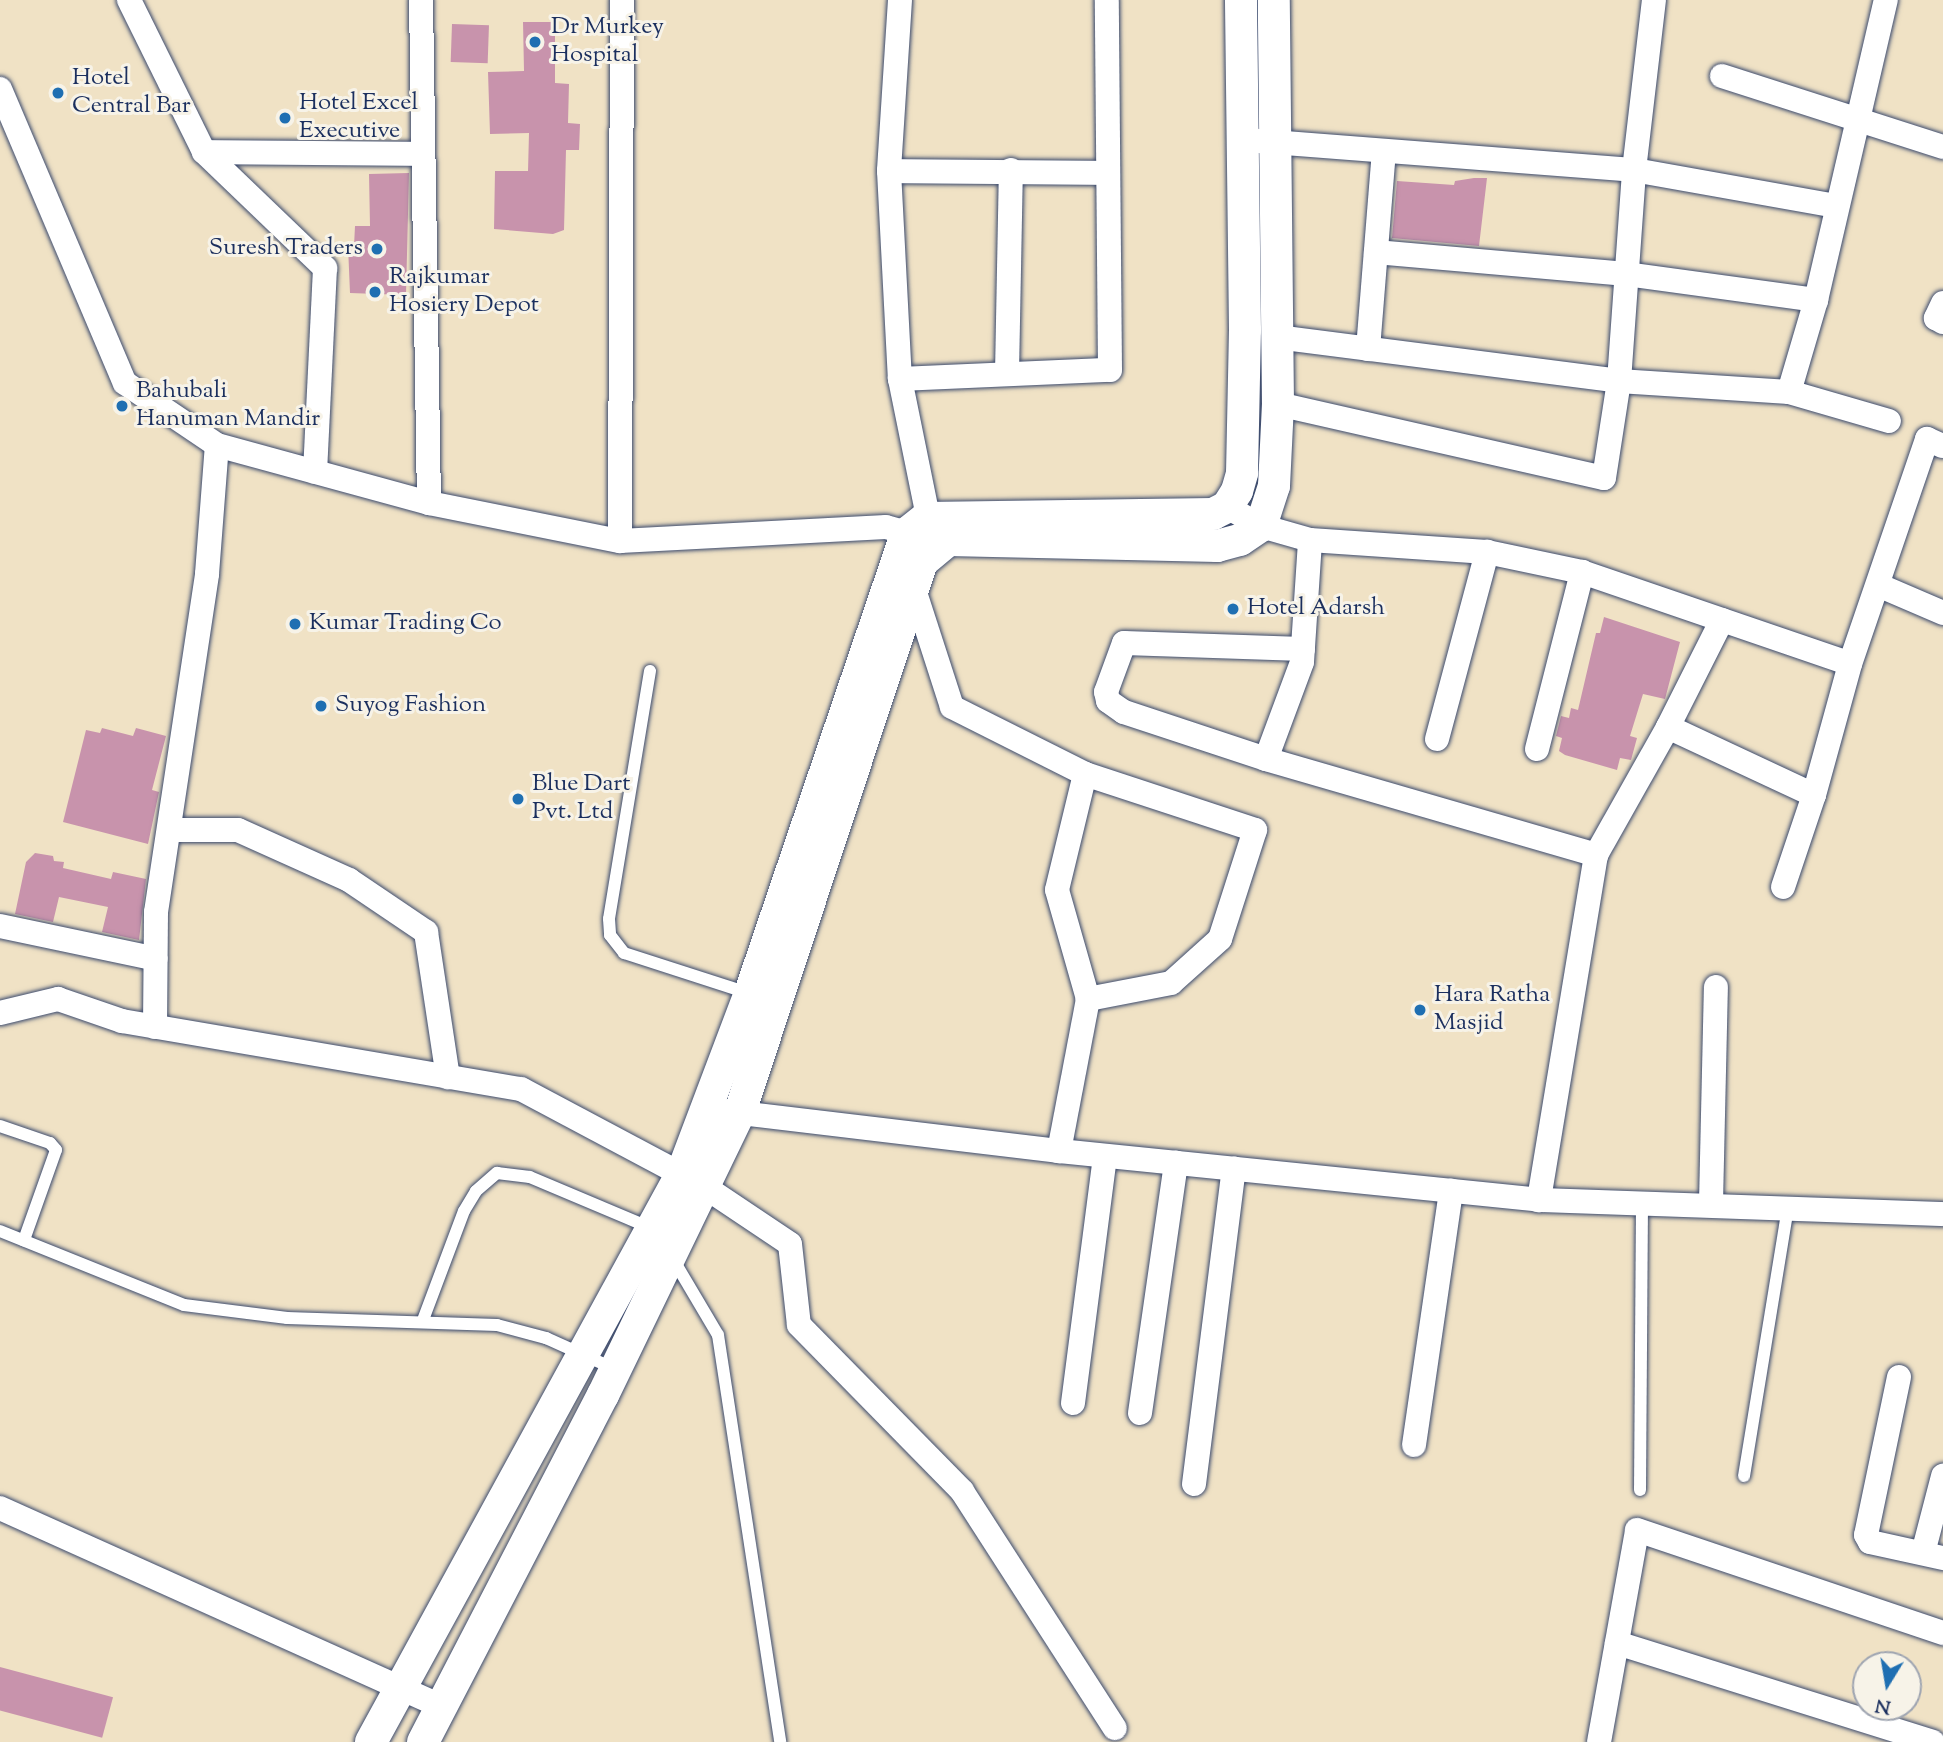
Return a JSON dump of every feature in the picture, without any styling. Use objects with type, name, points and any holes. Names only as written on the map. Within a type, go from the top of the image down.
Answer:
[{"type":"street","points":[[129,0],[204,152],[325,268],[315,472]]},
{"type":"street","points":[[421,0],[429,503]]},
{"type":"street","points":[[621,541],[622,0]]},
{"type":"street","points":[[900,0],[888,171],[900,379],[917,551],[952,707],[1084,774],[1255,830],[1220,939],[1171,983],[1088,999]]},
{"type":"street","points":[[900,379],[1110,370],[1105,173],[1107,0]]},
{"type":"street","points":[[0,89],[125,383],[217,445],[429,503],[621,541],[886,527],[917,551],[1213,514],[1227,507],[1242,473],[1245,330],[1240,140],[1241,0]]},
{"type":"street","points":[[917,551],[948,540],[1217,546],[1240,540],[1261,526],[1274,486],[1278,404],[1273,143],[1274,0]]},
{"type":"street","points":[[1278,404],[1604,478],[1619,381],[1634,170],[1654,0]]},
{"type":"street","points":[[1789,392],[1816,300],[1886,0]]},
{"type":"street","points":[[1722,76],[1857,116],[1943,147]]},
{"type":"street","points":[[1240,140],[1634,170],[1837,206]]},
{"type":"street","points":[[204,152],[423,154]]},
{"type":"street","points":[[1368,349],[1384,152]]},
{"type":"street","points":[[888,171],[1011,170],[1105,173]]},
{"type":"street","points":[[1007,373],[1011,170]]},
{"type":"street","points":[[1376,252],[1626,274],[1816,300]]},
{"type":"street","points":[[1943,303],[1936,318],[1943,322]]},
{"type":"street","points":[[1277,337],[1619,381],[1789,392],[1889,421]]},
{"type":"street","points":[[1783,887],[1814,795],[1850,664],[1927,439],[1943,446]]},
{"type":"street","points":[[155,1027],[156,912],[207,575],[217,445]]},
{"type":"street","points":[[1227,507],[1261,526],[1310,540],[1487,552],[1582,572],[1850,664]]},
{"type":"street","points":[[1266,759],[1303,649],[1310,540]]},
{"type":"street","points":[[424,1742],[671,1256],[694,1180],[725,1111],[917,551]]},
{"type":"street","points":[[1437,739],[1487,552]]},
{"type":"street","points":[[1537,749],[1582,572]]},
{"type":"street","points":[[1878,585],[1943,613]]},
{"type":"street","points":[[1539,1200],[1596,855],[1668,727],[1722,620]]},
{"type":"street","points":[[1303,649],[1134,641],[1124,643],[1106,692],[1115,708],[1266,759],[1596,855]]},
{"type":"street","points":[[1668,727],[1814,795]]},
{"type":"street","points":[[1059,1151],[1088,999],[1056,890],[1084,774]]},
{"type":"street","points":[[169,830],[238,830],[349,880],[426,932],[448,1077]]},
{"type":"street","points":[[0,926],[156,959]]},
{"type":"street","points":[[1711,1203],[1716,987]]},
{"type":"street","points":[[0,1013],[58,999],[122,1021],[521,1089],[694,1180],[790,1244],[799,1325],[962,1491],[1115,1728]]},
{"type":"street","points":[[725,1111],[1059,1151],[1539,1200],[1711,1203],[1943,1214]]},
{"type":"street","points":[[1073,1403],[1105,1156]]},
{"type":"street","points":[[1140,1413],[1176,1163]]},
{"type":"street","points":[[1194,1484],[1234,1169]]},
{"type":"street","points":[[371,1742],[582,1353],[654,1229],[694,1180]]},
{"type":"street","points":[[1414,1446],[1451,1191]]},
{"type":"street","points":[[1899,1377],[1866,1535],[1870,1542],[1933,1556],[1943,1476]]},
{"type":"street","points":[[0,1508],[442,1707]]},
{"type":"street","points":[[1599,1742],[1637,1530],[1943,1633]]},
{"type":"street","points":[[1617,1643],[1933,1742]]},
{"type":"lane","points":[[650,671],[609,919],[610,934],[624,953],[764,998]]},
{"type":"lane","points":[[0,1126],[50,1143],[56,1150],[24,1240]]},
{"type":"lane","points":[[423,1320],[464,1211],[475,1191],[496,1174],[530,1177],[654,1229],[718,1335],[780,1742]]},
{"type":"lane","points":[[1640,1490],[1642,1202]]},
{"type":"lane","points":[[1744,1476],[1789,1206]]},
{"type":"lane","points":[[0,1231],[184,1305],[287,1318],[423,1320],[523,1330],[615,1369]]},
{"type":"building","points":[[523,22],[555,22],[555,83],[569,84],[568,123],[580,124],[579,150],[566,150],[564,230],[553,234],[494,229],[495,171],[528,171],[529,133],[490,134],[488,72],[524,71]]},
{"type":"building","points":[[452,24],[489,25],[488,63],[451,62]]},
{"type":"building","points":[[409,173],[406,295],[350,293],[348,246],[354,246],[355,226],[370,226],[369,174]]},
{"type":"building","points":[[1487,178],[1479,246],[1392,238],[1397,181],[1454,185],[1455,181]]},
{"type":"building","points":[[1604,617],[1680,642],[1665,699],[1643,694],[1630,736],[1637,738],[1631,760],[1620,758],[1617,770],[1565,755],[1559,751],[1562,738],[1556,736],[1561,716],[1569,718],[1571,708],[1578,710],[1596,633],[1600,633]]},
{"type":"building","points":[[102,728],[133,736],[136,728],[166,736],[152,790],[159,792],[148,844],[63,822],[86,730],[100,733]]},
{"type":"building","points":[[35,853],[53,856],[54,861],[64,862],[63,868],[111,879],[113,872],[146,879],[139,940],[102,932],[108,907],[59,897],[53,922],[15,914],[26,862]]},
{"type":"building","points":[[0,1667],[113,1697],[102,1738],[0,1710]]},
{"type":"place","name":"Dr Murkey Hospital","points":[[535,42]]},
{"type":"place","name":"Hotel Central Bar","points":[[58,93]]},
{"type":"place","name":"Hotel Excel Executive","points":[[285,118]]},
{"type":"place","name":"Suresh Traders","points":[[377,249]]},
{"type":"place","name":"Rajkumar Hosiery Depot","points":[[375,292]]},
{"type":"place","name":"Bahubali Hanuman Mandir","points":[[122,406]]},
{"type":"place","name":"Hotel Adarsh","points":[[1233,609]]},
{"type":"place","name":"Kumar Trading Co","points":[[295,624]]},
{"type":"place","name":"Suyog Fashion","points":[[321,706]]},
{"type":"place","name":"Blue Dart Pvt. Ltd","points":[[518,799]]},
{"type":"place","name":"Hara Ratha Masjid","points":[[1420,1010]]}]
